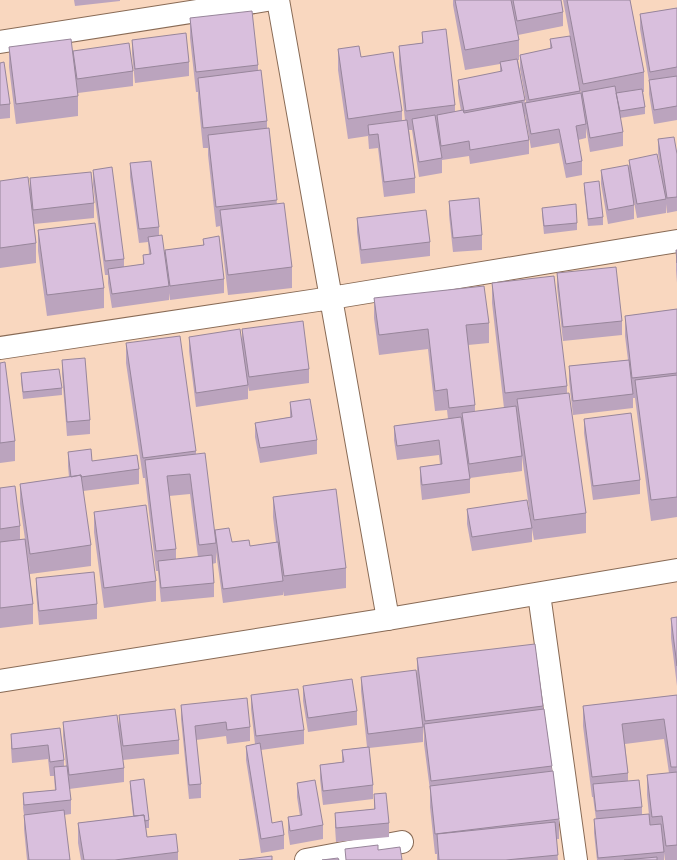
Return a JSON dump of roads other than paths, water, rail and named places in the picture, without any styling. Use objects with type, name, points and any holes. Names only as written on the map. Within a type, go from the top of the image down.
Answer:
[{"type":"street","points":[[0,42],[267,0]]},
{"type":"street","points":[[278,0],[388,620]]},
{"type":"street","points":[[0,348],[331,298],[677,241]]},
{"type":"street","points":[[0,681],[388,620],[677,570]]},
{"type":"street","points":[[539,594],[576,860]]},
{"type":"street","points":[[306,860],[402,842]]}]
